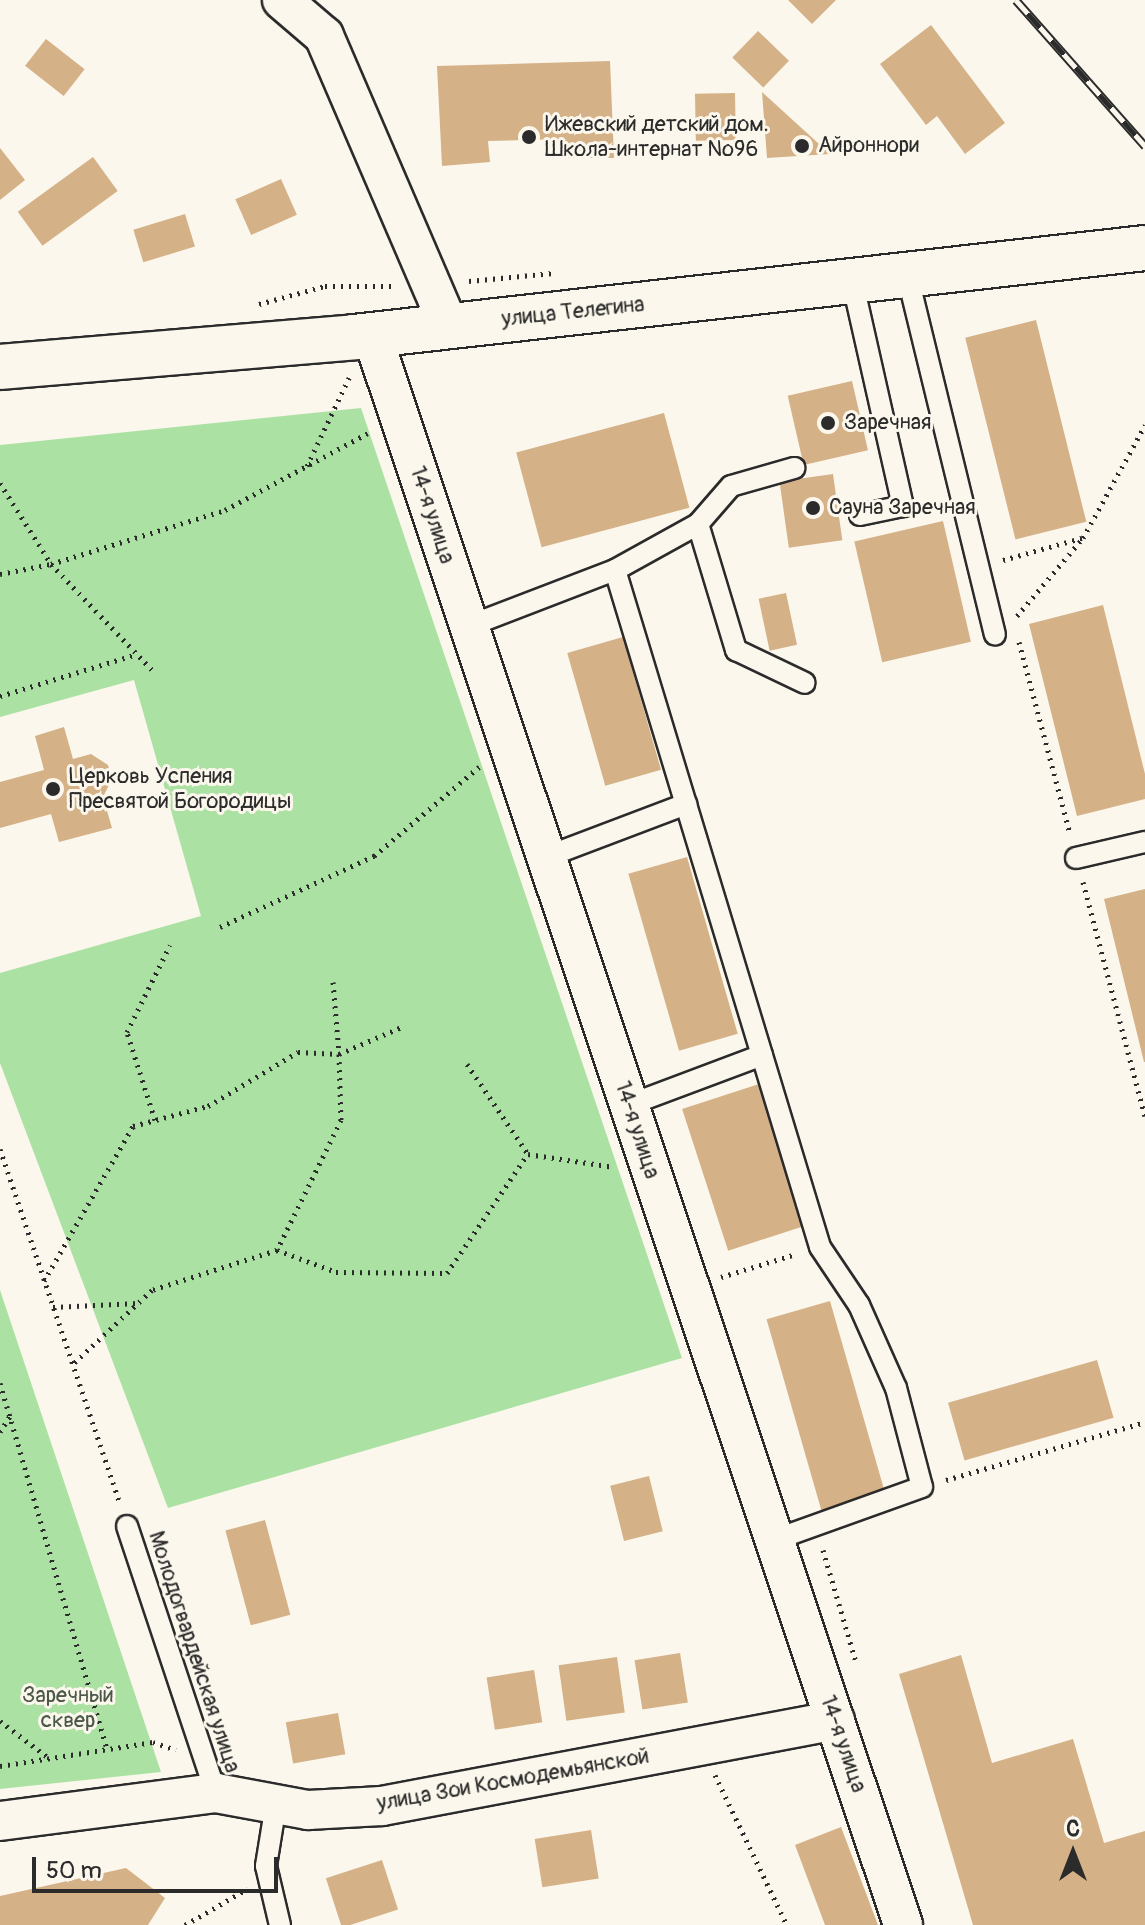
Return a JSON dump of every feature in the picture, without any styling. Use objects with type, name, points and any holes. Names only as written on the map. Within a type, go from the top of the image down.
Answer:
[{"type":"main road","name":"улица Телегина","points":[[0,367],[362,352],[449,326],[1145,248]]},
{"type":"street","points":[[282,0],[324,36],[449,326]]},
{"type":"street","name":"14-я улица","points":[[362,352],[469,626],[903,1925]]},
{"type":"street","name":"улица Зои Космодемьянской","points":[[0,1821],[216,1793],[308,1810],[382,1806],[835,1720]]},
{"type":"lane","points":[[907,274],[995,634]]},
{"type":"lane","points":[[852,280],[903,506],[860,515]]},
{"type":"lane","points":[[469,626],[615,570],[698,524],[731,486],[794,468]]},
{"type":"lane","points":[[698,524],[736,650],[805,683]]},
{"type":"lane","points":[[615,570],[820,1247],[859,1305],[896,1388],[922,1487],[774,1540]]},
{"type":"lane","points":[[546,857],[686,804]]},
{"type":"lane","points":[[1076,858],[1145,842]]},
{"type":"lane","points":[[629,1105],[762,1055]]},
{"type":"lane","name":"Молодогвардейская улица","points":[[127,1526],[216,1793]]},
{"type":"lane","points":[[276,1804],[268,1877],[279,1925]]},
{"type":"path","points":[[307,466],[362,352]]},
{"type":"path","points":[[0,574],[51,564],[225,510],[383,425]]},
{"type":"path","points":[[1011,605],[1014,620],[1083,538],[1145,425]]},
{"type":"path","points":[[0,483],[51,564],[155,673]]},
{"type":"path","points":[[1000,561],[1083,538]]},
{"type":"path","points":[[997,546],[1004,576]]},
{"type":"path","points":[[1018,635],[1145,1116]]},
{"type":"path","points":[[0,696],[137,654]]},
{"type":"path","points":[[220,927],[374,856],[482,764]]},
{"type":"path","points":[[155,1120],[127,1032],[170,945]]},
{"type":"path","points":[[277,1250],[341,1120],[333,982]]},
{"type":"path","points":[[44,1281],[133,1126],[208,1106],[298,1052],[339,1054],[404,1026]]},
{"type":"path","points":[[467,1064],[528,1154],[618,1168]]},
{"type":"path","points":[[0,1149],[127,1526]]},
{"type":"path","points":[[73,1364],[152,1290],[277,1250],[336,1272],[447,1273],[528,1154]]},
{"type":"path","points":[[689,1287],[820,1247]]},
{"type":"path","points":[[53,1307],[139,1303]]},
{"type":"path","points":[[0,1383],[107,1749]]},
{"type":"path","points":[[0,1432],[10,1416]]},
{"type":"path","points":[[922,1487],[1145,1422]]},
{"type":"path","points":[[0,1721],[51,1760]]},
{"type":"path","points":[[0,1766],[153,1742],[182,1752],[204,1751]]},
{"type":"path","points":[[701,1746],[787,1925]]},
{"type":"path","points":[[185,1925],[268,1877]]},
{"type":"green space","points":[[361,408],[682,1358],[168,1508],[0,1063],[0,973],[201,916],[134,680],[0,717],[0,445]]},
{"type":"green space","name":"Заречный сквер","points":[[0,1290],[161,1772],[0,1789]]},
{"type":"building","points":[[788,0],[836,0],[812,24]]},
{"type":"building","points":[[931,25],[1005,123],[965,154],[937,116],[926,125],[880,64]]},
{"type":"building","points":[[758,31],[789,61],[763,87],[732,58]]},
{"type":"building","points":[[46,39],[85,69],[64,96],[25,66]]},
{"type":"building","points":[[610,61],[614,158],[566,158],[563,139],[488,141],[490,162],[442,166],[437,66]]},
{"type":"building","points":[[762,92],[830,154],[767,158]]},
{"type":"building","points":[[735,93],[736,140],[696,141],[695,94]]},
{"type":"building","points":[[0,148],[25,180],[0,200]]},
{"type":"building","points":[[93,157],[118,191],[42,246],[18,212]]},
{"type":"building","points":[[281,179],[297,215],[251,235],[235,199]]},
{"type":"building","points":[[185,214],[195,247],[143,262],[133,230]]},
{"type":"building","points":[[1036,320],[1086,522],[1015,539],[965,338]]},
{"type":"building","name":"Заречная","points":[[852,381],[868,450],[804,465],[788,396]]},
{"type":"building","points":[[664,413],[689,508],[542,547],[516,453]]},
{"type":"building","points":[[833,474],[842,540],[789,548],[780,482]]},
{"type":"building","points":[[943,521],[971,642],[882,662],[854,541]]},
{"type":"building","points":[[786,593],[797,645],[770,651],[759,599]]},
{"type":"building","points":[[1103,605],[1145,774],[1145,799],[1077,816],[1029,624]]},
{"type":"building","points":[[623,637],[661,770],[605,786],[567,653]]},
{"type":"building","name":"Церковь Успения Пресвятой Богородицы","points":[[64,727],[73,759],[91,754],[108,765],[112,779],[103,797],[112,828],[59,842],[51,814],[0,828],[0,782],[44,770],[35,736]]},
{"type":"building","points":[[687,857],[738,1034],[679,1051],[628,874]]},
{"type":"building","points":[[1145,889],[1145,1062],[1144,1062],[1104,899]]},
{"type":"building","points":[[762,1083],[808,1225],[728,1251],[682,1109]]},
{"type":"building","points":[[830,1301],[885,1492],[821,1510],[767,1319]]},
{"type":"building","points":[[1097,1360],[1114,1418],[965,1460],[948,1403]]},
{"type":"building","points":[[649,1476],[663,1531],[624,1541],[610,1486]]},
{"type":"building","points":[[265,1520],[290,1615],[251,1625],[225,1531]]},
{"type":"building","points":[[680,1653],[688,1702],[642,1710],[635,1660]]},
{"type":"building","points":[[961,1655],[992,1763],[1073,1739],[1104,1843],[1145,1831],[1145,1925],[973,1925],[899,1674]]},
{"type":"building","points":[[617,1657],[625,1712],[566,1721],[559,1665]]},
{"type":"building","points":[[534,1670],[542,1722],[495,1730],[487,1678]]},
{"type":"building","points":[[338,1713],[345,1754],[293,1764],[286,1722]]},
{"type":"building","points":[[841,1827],[878,1925],[825,1925],[795,1845]]},
{"type":"building","points":[[591,1830],[599,1878],[542,1887],[535,1839]]},
{"type":"building","points":[[382,1860],[398,1909],[350,1925],[341,1925],[326,1878]]},
{"type":"building","points":[[126,1868],[165,1898],[148,1925],[0,1925],[0,1896]]},
{"type":"railway","points":[[1016,0],[1145,146]]},
{"type":"place","name":"Ижевский детский дом. Школа-интернат №96","points":[[529,137]]},
{"type":"place","name":"Айроннори","points":[[802,146]]},
{"type":"place","name":"Заречная","points":[[828,423]]},
{"type":"place","name":"Сауна Заречная","points":[[813,508]]},
{"type":"place","name":"Церковь Успения Пресвятой Богородицы","points":[[53,789]]}]
